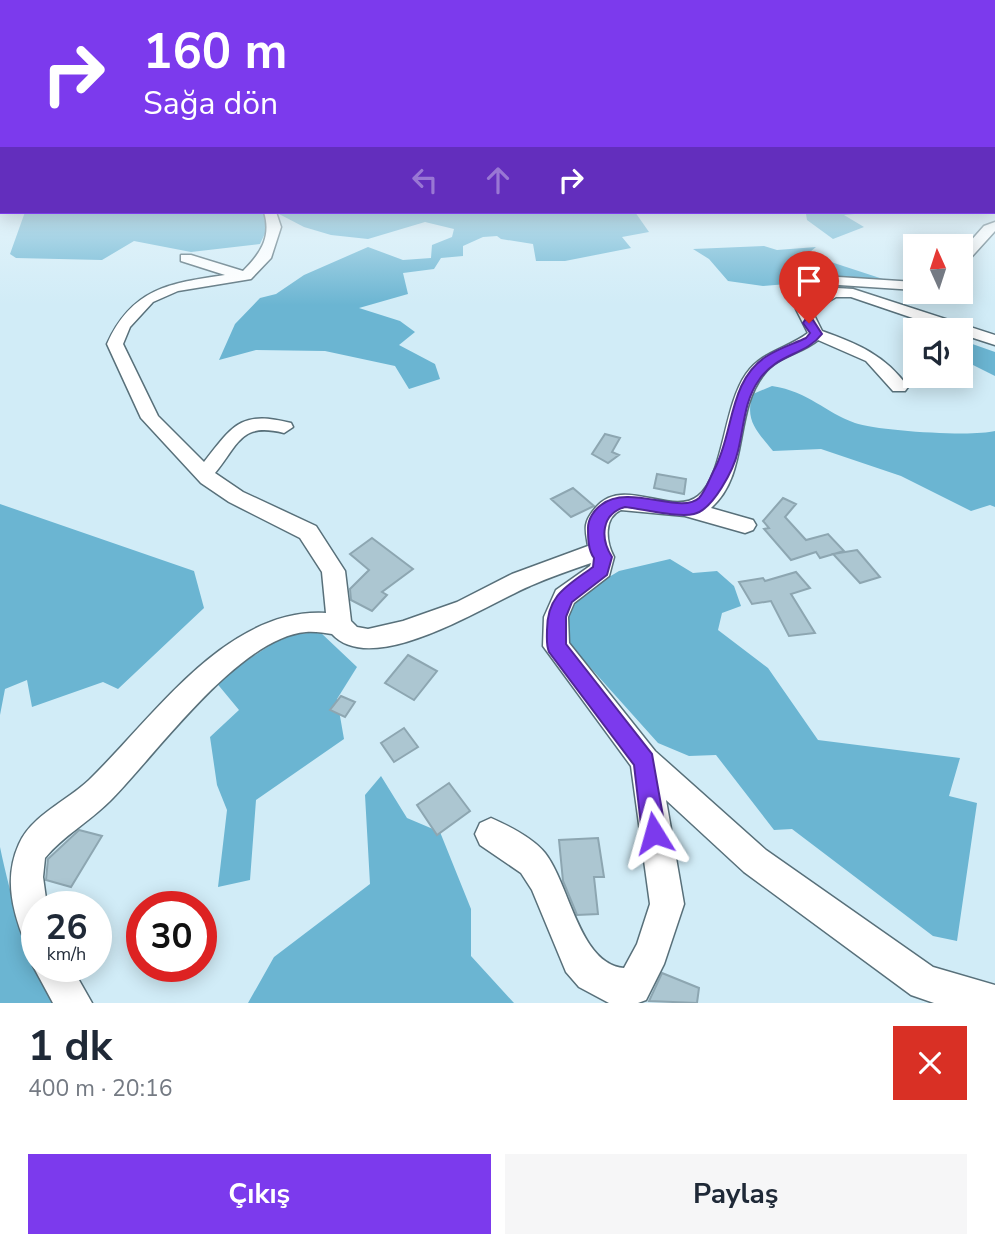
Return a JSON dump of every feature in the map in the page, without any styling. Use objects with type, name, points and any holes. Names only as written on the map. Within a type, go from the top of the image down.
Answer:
[{"type":"street","points":[[271,214],[275,227],[264,258],[246,276],[175,287],[148,299],[123,325],[115,344],[150,418],[204,474],[236,497],[308,532],[333,571],[339,624]]},
{"type":"street","points":[[973,246],[988,229],[995,226]]},
{"type":"street","points":[[186,258],[231,274],[246,276]]},
{"type":"street","points":[[812,306],[805,295],[812,284],[823,280],[903,285]]},
{"type":"street","points":[[899,387],[880,362],[850,344],[816,334],[804,309],[812,306],[827,293],[853,293],[995,340]]},
{"type":"street","points":[[691,510],[705,501],[713,491],[730,454],[742,398],[760,367],[769,359],[810,340],[816,334]]},
{"type":"street","points":[[204,474],[233,435],[243,427],[256,423],[284,427]]},
{"type":"street","points":[[745,525],[691,510],[625,501],[611,505],[601,513],[596,524],[598,551],[603,557],[601,570],[565,597],[556,617],[556,646],[645,761],[755,860],[924,982],[995,1003]]},
{"type":"street","points":[[27,891],[25,881],[34,847],[99,791],[187,695],[241,648],[297,622],[326,621],[339,624],[350,636],[368,639],[404,631],[466,609],[520,580],[598,551]]},
{"type":"street","points":[[491,834],[531,861],[549,887],[567,943],[590,974],[617,988],[633,988],[652,952],[667,904],[645,761]]},
{"type":"street","points":[[61,982],[74,1003]]},
{"type":"shaded area","points":[[24,214],[279,214],[266,216],[269,225],[260,244],[191,252],[134,241],[102,260],[16,258],[10,254]]},
{"type":"shaded area","points":[[279,214],[636,214],[649,232],[622,237],[631,248],[565,261],[536,261],[533,244],[497,236],[483,237],[463,246],[463,256],[441,258],[434,269],[403,273],[408,294],[359,308],[400,321],[415,332],[399,345],[435,364],[440,379],[409,389],[395,366],[325,351],[256,350],[219,360],[235,324],[260,298],[276,294],[304,275],[368,247],[403,260],[431,258],[432,245],[452,237],[454,229],[425,222],[368,239],[331,235],[304,227]]},
{"type":"shaded area","points":[[806,214],[854,214],[844,215],[864,227],[833,239],[807,220]]},
{"type":"shaded area","points":[[764,246],[777,250],[816,247],[810,252],[886,280],[862,281],[814,276],[790,279],[787,284],[763,286],[728,281],[709,259],[693,249]]},
{"type":"shaded area","points":[[973,344],[995,352],[995,376],[973,365]]},
{"type":"shaded area","points":[[772,386],[807,397],[844,418],[866,426],[947,433],[995,431],[995,507],[990,505],[971,511],[901,476],[821,449],[773,451],[754,425],[750,411],[753,394]]},
{"type":"shaded area","points":[[0,504],[194,571],[204,608],[118,689],[103,682],[32,707],[27,680],[5,689],[0,715]]},
{"type":"shaded area","points":[[670,559],[693,573],[717,571],[734,586],[741,606],[722,613],[718,630],[768,668],[818,740],[960,758],[949,796],[977,803],[957,941],[933,936],[792,829],[774,830],[716,755],[689,756],[658,743],[571,646],[564,619],[576,597],[619,571]]},
{"type":"shaded area","points":[[320,632],[357,667],[337,699],[344,739],[256,800],[250,880],[218,887],[227,810],[217,785],[210,737],[239,710],[215,681],[286,635]]},
{"type":"shaded area","points":[[381,776],[407,818],[440,832],[471,909],[471,956],[514,1003],[248,1003],[274,957],[370,884],[365,795]]},
{"type":"shaded area","points":[[0,847],[21,925],[21,982],[45,982],[57,1003],[0,1003]]},
{"type":"building","points":[[605,434],[620,438],[612,452],[619,455],[608,463],[592,454]]},
{"type":"building","points":[[657,474],[686,479],[684,494],[654,488]]},
{"type":"building","points":[[573,488],[594,506],[571,517],[551,499]]},
{"type":"building","points":[[783,498],[796,504],[785,517],[806,540],[828,534],[844,551],[820,558],[816,552],[791,560],[764,529],[769,528],[763,521]]},
{"type":"building","points":[[372,538],[413,569],[382,592],[387,595],[372,611],[351,600],[350,589],[369,570],[350,554]]},
{"type":"building","points":[[857,550],[880,577],[860,583],[833,554]]},
{"type":"building","points":[[796,572],[810,588],[791,594],[815,633],[789,636],[771,601],[752,604],[739,582],[763,578],[765,581]]},
{"type":"building","points":[[408,655],[437,671],[414,700],[385,683]]},
{"type":"building","points":[[341,696],[355,702],[345,717],[330,710]]},
{"type":"building","points":[[404,728],[418,747],[394,762],[381,743]]},
{"type":"building","points":[[449,783],[470,811],[437,835],[417,805]]},
{"type":"building","points":[[79,830],[102,836],[71,887],[46,880],[48,859]]},
{"type":"building","points":[[598,838],[604,877],[594,877],[598,914],[577,915],[563,881],[559,840]]},
{"type":"building","points":[[662,973],[699,988],[697,1003],[649,1001]]},
{"type":"route","points":[[654,833],[645,761],[556,646],[556,617],[565,597],[601,570],[603,557],[598,551],[600,548],[596,524],[601,513],[611,505],[625,501],[691,510],[705,501],[713,491],[730,454],[742,398],[753,378],[769,359],[810,340],[816,334],[809,323]]}]
